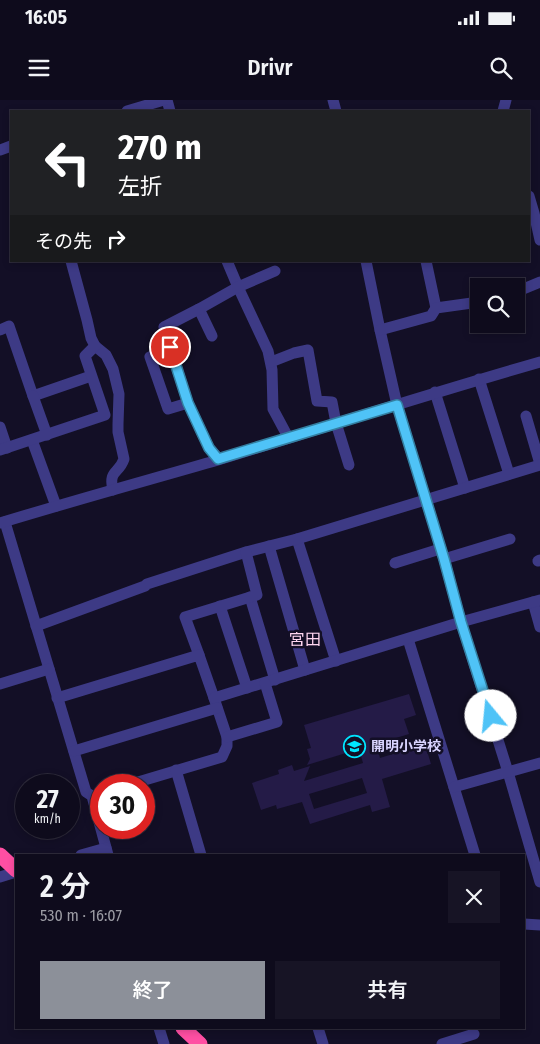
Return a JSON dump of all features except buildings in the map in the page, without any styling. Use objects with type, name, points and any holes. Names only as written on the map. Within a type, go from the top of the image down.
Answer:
[{"type":"highway","points":[[0,854],[15,870]]},
{"type":"highway","points":[[184,1029],[200,1044]]},
{"type":"street","points":[[131,110],[166,100]]},
{"type":"street","points":[[530,200],[540,240]]},
{"type":"street","points":[[71,262],[91,338],[95,346],[106,355],[111,363],[119,394],[118,432],[124,459],[111,478],[113,490]]},
{"type":"street","points":[[227,262],[268,351],[271,362],[273,409],[288,437]]},
{"type":"street","points":[[366,262],[397,405],[540,882]]},
{"type":"street","points":[[380,330],[431,316],[436,308],[426,262]]},
{"type":"street","points":[[218,459],[209,448],[188,403],[164,328],[238,287],[275,270]]},
{"type":"street","points":[[525,288],[540,282]]},
{"type":"street","points":[[436,308],[470,303]]},
{"type":"street","points":[[199,309],[212,336]]},
{"type":"street","points":[[0,330],[9,326],[47,435]]},
{"type":"street","points":[[0,427],[4,449],[105,415],[85,356],[95,346]]},
{"type":"street","points":[[170,347],[150,357],[168,409],[188,403]]},
{"type":"street","points":[[271,362],[308,350],[317,401],[332,402],[336,423],[349,465]]},
{"type":"street","points":[[90,793],[86,792],[3,523],[540,362]]},
{"type":"street","points":[[33,396],[91,376]]},
{"type":"street","points":[[479,379],[509,474]]},
{"type":"street","points":[[435,392],[465,488]]},
{"type":"street","points":[[36,626],[148,584],[246,552],[297,539],[540,465],[526,416]]},
{"type":"street","points":[[32,440],[56,506]]},
{"type":"street","points":[[297,539],[336,661]]},
{"type":"street","points":[[395,562],[510,539]]},
{"type":"street","points":[[269,546],[305,670]]},
{"type":"street","points":[[155,777],[222,756],[227,746],[216,703],[186,617],[257,595],[246,552]]},
{"type":"street","points":[[226,737],[277,722],[270,681],[250,597]]},
{"type":"street","points":[[74,751],[216,703],[246,688],[536,601],[540,627]]},
{"type":"street","points":[[220,606],[246,688]]},
{"type":"street","points":[[408,638],[475,854]]},
{"type":"street","points":[[58,698],[199,655]]},
{"type":"street","points":[[0,684],[49,669]]},
{"type":"street","points":[[454,787],[540,763]]},
{"type":"street","points":[[176,770],[201,854]]},
{"type":"street","points":[[88,854],[107,851]]},
{"type":"street","points":[[0,877],[15,871]]},
{"type":"street","points":[[525,924],[540,925]]},
{"type":"street","points":[[159,1029],[164,1044]]},
{"type":"street","points":[[318,1029],[323,1044]]},
{"type":"street","points":[[442,1044],[475,1035]]},
{"type":"place","name":"開明小学校","points":[[355,746]]},
{"type":"district","name":"宮田","points":[[305,639]]},
{"type":"route","points":[[170,347],[188,403],[209,448],[218,459],[397,405],[444,559],[461,622],[491,716]]}]
